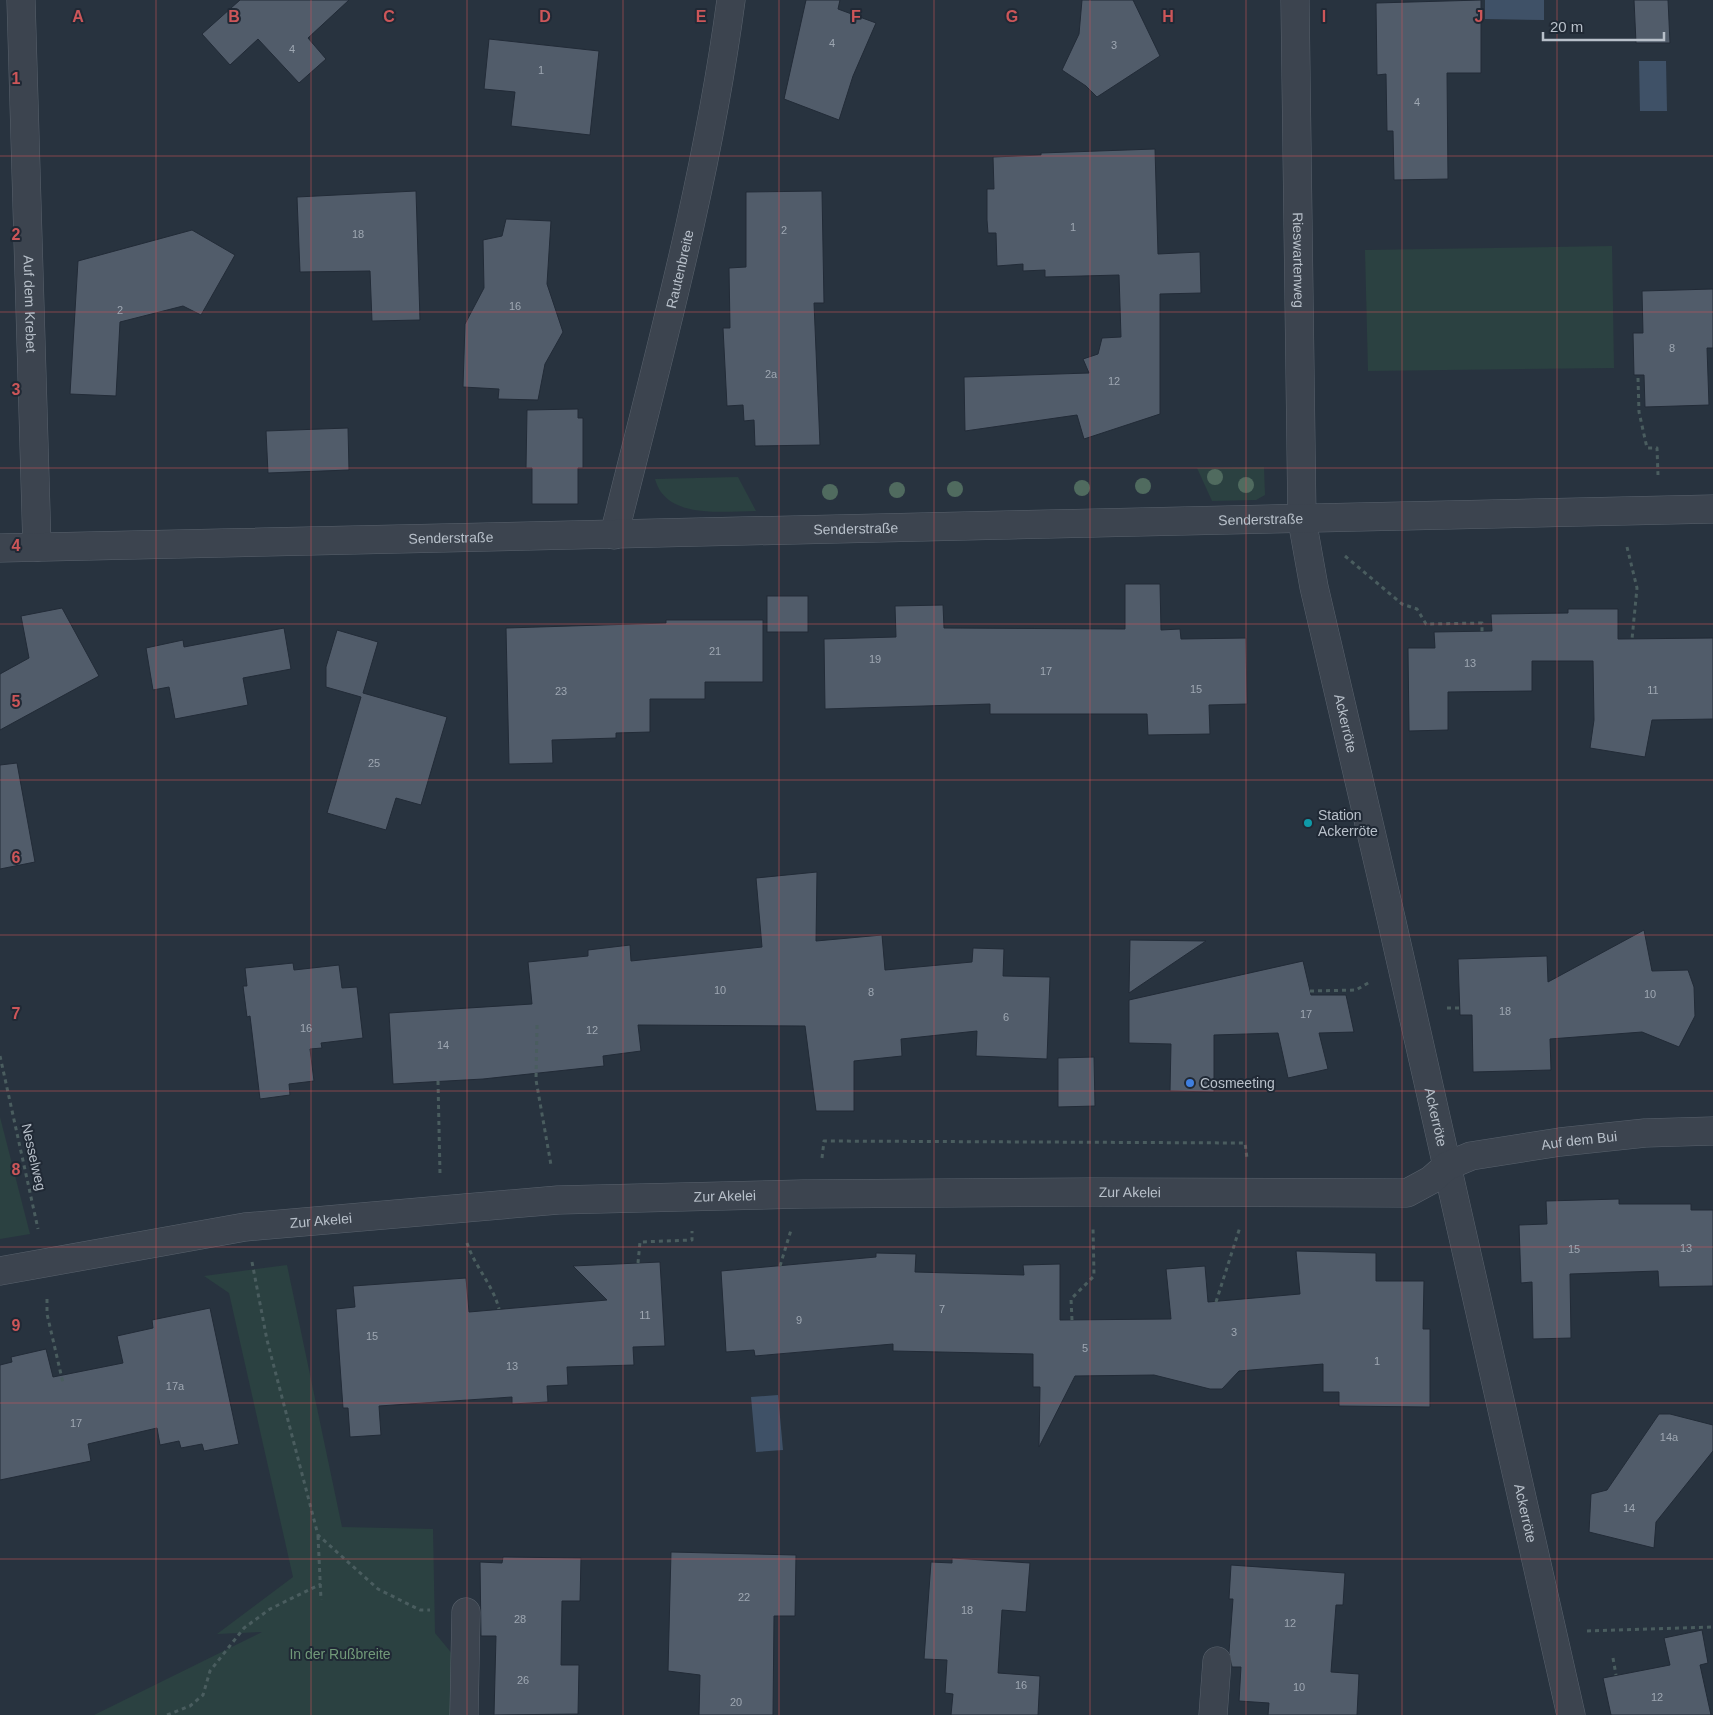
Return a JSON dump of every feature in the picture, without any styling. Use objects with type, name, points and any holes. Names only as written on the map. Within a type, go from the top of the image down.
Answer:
[{"type":"street","name":"Auf dem Krebet","points":[[21,0],[36,547]]},
{"type":"street","name":"Rautenbreite","points":[[614,535],[701,181],[722,65],[731,0]]},
{"type":"street","name":"Rieswartenweg","points":[[1295,0],[1302,520]]},
{"type":"street","name":"Senderstraße","points":[[0,548],[1302,520],[1713,509]]},
{"type":"street","name":"Ackerröte","points":[[1302,520],[1314,587],[1571,1715]]},
{"type":"street","name":"Auf dem Bui","points":[[1447,1166],[1471,1156],[1560,1142],[1645,1133],[1713,1131]]},
{"type":"street","name":"Zur Akelei","points":[[0,1271],[245,1227],[558,1200],[819,1194],[1092,1192],[1407,1193],[1431,1180],[1447,1166]]},
{"type":"street","points":[[464,1715],[466,1612]]},
{"type":"street","points":[[1213,1715],[1218,1661]]},
{"type":"path","points":[[1638,378],[1639,412],[1647,448],[1657,448],[1658,510]]},
{"type":"path","points":[[1626,511],[1627,552],[1637,588],[1632,639]]},
{"type":"path","points":[[1343,554],[1402,604],[1416,609],[1426,624],[1482,623],[1482,632]]},
{"type":"path","points":[[1310,991],[1356,990]]},
{"type":"path","points":[[537,1025],[536,1080],[558,1200]]},
{"type":"path","name":"Nesselweg","points":[[0,1056],[46,1262],[47,1314],[63,1383]]},
{"type":"path","points":[[438,1081],[453,1209],[469,1249],[496,1294],[499,1310]]},
{"type":"path","points":[[819,1194],[824,1141],[1245,1143],[1252,1192],[1216,1302]]},
{"type":"path","points":[[1072,1320],[1071,1299],[1094,1276],[1092,1192]]},
{"type":"path","points":[[245,1227],[267,1340],[318,1535],[321,1600]]},
{"type":"path","points":[[318,1535],[378,1589],[420,1610],[466,1612]]},
{"type":"path","points":[[167,1715],[190,1706],[203,1696],[210,1672],[244,1628],[270,1608],[321,1584]]},
{"type":"path","points":[[1552,1632],[1713,1627]]},
{"type":"path","points":[[1613,1658],[1616,1675]]},
{"type":"green space","points":[[1612,246],[1614,368],[1368,371],[1365,250]]},
{"type":"green space","points":[[1264,467],[1265,495],[1256,500],[1212,501],[1197,468]]},
{"type":"green space","points":[[738,477],[756,511],[712,512],[683,507],[671,501],[661,492],[655,479]]},
{"type":"green space","points":[[0,1117],[30,1234],[0,1239]]},
{"type":"green space","name":"In der Rußbreite","points":[[287,1265],[342,1527],[433,1529],[435,1633],[454,1656],[453,1715],[94,1715],[262,1632],[217,1634],[293,1577],[229,1293],[204,1276]]},
{"type":"water","points":[[1485,0],[1544,0],[1544,20],[1485,19]]},
{"type":"water","points":[[1639,61],[1666,61],[1667,111],[1640,111]]},
{"type":"water","points":[[778,1395],[783,1450],[756,1452],[751,1397]]},
{"type":"building","points":[[240,0],[349,0],[308,38],[326,59],[299,83],[258,39],[230,65],[202,34]]},
{"type":"building","points":[[806,0],[840,0],[838,9],[876,23],[853,76],[839,120],[784,99]]},
{"type":"building","points":[[1082,0],[1133,0],[1160,56],[1097,97],[1086,86],[1062,70],[1079,34]]},
{"type":"building","points":[[1481,0],[1481,73],[1447,73],[1448,179],[1394,180],[1393,131],[1387,131],[1386,74],[1377,75],[1376,3]]},
{"type":"building","points":[[1634,0],[1668,0],[1670,43],[1636,43]]},
{"type":"building","points":[[489,39],[599,51],[590,135],[511,126],[515,92],[484,89]]},
{"type":"building","points":[[1155,149],[1158,254],[1200,252],[1201,293],[1160,294],[1160,414],[1084,439],[1077,415],[965,431],[964,377],[1089,373],[1083,359],[1098,354],[1102,338],[1121,337],[1119,275],[1045,277],[1045,270],[1023,271],[1023,264],[997,266],[996,233],[988,233],[987,220],[987,189],[994,189],[993,157],[1041,155],[1041,153]]},
{"type":"building","points":[[416,191],[420,320],[372,321],[370,271],[300,272],[297,197]]},
{"type":"building","points":[[822,191],[824,303],[814,303],[820,445],[755,446],[754,420],[744,421],[743,405],[727,406],[723,328],[730,328],[729,268],[746,267],[746,192]]},
{"type":"building","points":[[506,219],[551,221],[547,284],[563,332],[545,364],[538,400],[498,399],[499,389],[463,387],[465,324],[484,288],[483,240],[502,236]]},
{"type":"building","points":[[192,230],[235,255],[201,315],[183,306],[120,322],[116,396],[70,394],[78,261]]},
{"type":"building","points":[[1713,289],[1713,348],[1707,348],[1709,405],[1645,407],[1644,375],[1634,375],[1633,333],[1643,333],[1642,291]]},
{"type":"building","points":[[578,409],[578,418],[583,418],[583,468],[578,468],[578,504],[532,504],[532,468],[526,468],[527,410]]},
{"type":"building","points":[[348,428],[349,470],[268,473],[266,431]]},
{"type":"building","points":[[1125,584],[1160,584],[1161,630],[1180,629],[1181,639],[1246,638],[1247,704],[1209,705],[1210,734],[1148,735],[1147,714],[990,714],[990,704],[825,709],[824,639],[896,637],[895,606],[943,605],[944,628],[1125,629]]},
{"type":"building","points":[[767,596],[808,596],[808,632],[767,632]]},
{"type":"building","points":[[62,608],[99,676],[0,730],[0,674],[29,658],[21,616]]},
{"type":"building","points":[[1568,609],[1618,609],[1618,639],[1713,638],[1713,719],[1652,720],[1645,757],[1590,748],[1594,720],[1593,661],[1532,661],[1532,691],[1448,692],[1448,730],[1409,731],[1408,648],[1435,648],[1434,632],[1492,631],[1491,614],[1568,613]]},
{"type":"building","points":[[666,620],[763,620],[763,682],[705,682],[705,699],[650,699],[650,732],[616,733],[616,738],[552,740],[553,763],[509,764],[506,628],[666,623]]},
{"type":"building","points":[[284,628],[291,669],[243,678],[248,705],[175,719],[169,687],[153,690],[146,648],[183,640],[184,647]]},
{"type":"building","points":[[337,630],[378,642],[363,693],[447,717],[421,805],[396,798],[386,830],[327,813],[361,697],[326,687],[326,667]]},
{"type":"building","points":[[17,763],[35,862],[0,869],[0,765]]},
{"type":"building","points":[[817,872],[816,941],[882,935],[885,970],[972,962],[973,948],[1004,949],[1003,976],[1050,977],[1047,1059],[976,1056],[977,1031],[901,1039],[902,1056],[854,1061],[854,1111],[816,1111],[805,1026],[638,1025],[641,1051],[603,1056],[604,1066],[483,1079],[393,1084],[389,1013],[532,1004],[528,962],[588,956],[588,950],[630,945],[631,961],[762,947],[756,878]]},
{"type":"building","points":[[1644,930],[1652,971],[1688,970],[1694,987],[1695,1016],[1679,1047],[1642,1032],[1550,1039],[1551,1070],[1473,1072],[1472,1015],[1460,1015],[1458,959],[1547,956],[1548,982]]},
{"type":"building","points":[[1130,940],[1206,941],[1129,993]]},
{"type":"building","points":[[1303,961],[1311,995],[1346,995],[1354,1032],[1319,1033],[1328,1069],[1288,1078],[1278,1033],[1214,1035],[1214,1092],[1170,1091],[1171,1044],[1129,1043],[1129,1000]]},
{"type":"building","points":[[293,963],[294,970],[339,965],[342,988],[357,987],[363,1038],[321,1043],[322,1048],[310,1049],[314,1081],[289,1084],[290,1095],[260,1099],[250,1016],[247,1017],[243,986],[247,986],[245,968]]},
{"type":"building","points":[[1094,1057],[1095,1106],[1058,1107],[1058,1058]]},
{"type":"building","points":[[1619,1199],[1619,1204],[1691,1204],[1691,1210],[1713,1210],[1713,1286],[1659,1287],[1658,1271],[1570,1274],[1571,1338],[1533,1339],[1532,1282],[1521,1283],[1519,1225],[1547,1224],[1546,1201]]},
{"type":"building","points":[[1296,1251],[1376,1253],[1376,1281],[1424,1281],[1423,1329],[1430,1329],[1430,1407],[1339,1406],[1339,1392],[1323,1392],[1323,1364],[1239,1371],[1222,1389],[1210,1389],[1154,1375],[1075,1376],[1039,1447],[1040,1387],[1033,1387],[1033,1354],[893,1351],[893,1344],[755,1356],[754,1350],[726,1352],[721,1271],[876,1257],[876,1253],[916,1254],[915,1272],[1024,1275],[1023,1265],[1060,1264],[1060,1320],[1171,1319],[1166,1269],[1205,1266],[1208,1302],[1300,1294]]},
{"type":"building","points":[[660,1262],[665,1346],[633,1347],[634,1365],[567,1367],[568,1385],[547,1386],[548,1402],[512,1404],[512,1397],[379,1406],[381,1435],[350,1437],[348,1408],[343,1408],[336,1309],[355,1307],[353,1286],[466,1278],[469,1312],[607,1300],[573,1266]]},
{"type":"building","points":[[210,1308],[239,1444],[204,1451],[202,1444],[181,1448],[179,1441],[160,1445],[157,1428],[88,1444],[91,1461],[0,1480],[0,1365],[12,1362],[11,1357],[46,1349],[53,1377],[123,1363],[117,1336],[153,1328],[152,1320]]},
{"type":"building","points":[[1659,1414],[1670,1414],[1713,1425],[1713,1451],[1656,1522],[1654,1548],[1589,1532],[1591,1494],[1607,1490]]},
{"type":"building","points":[[671,1552],[796,1555],[795,1616],[774,1616],[773,1715],[699,1715],[700,1675],[668,1671]]},
{"type":"building","points":[[503,1557],[581,1558],[580,1601],[562,1601],[561,1665],[579,1665],[578,1714],[494,1715],[496,1636],[481,1636],[480,1562],[502,1563]]},
{"type":"building","points":[[952,1558],[1030,1563],[1026,1612],[1002,1610],[998,1673],[1040,1676],[1038,1715],[951,1715],[953,1694],[945,1693],[947,1660],[924,1659],[931,1562],[952,1563]]},
{"type":"building","points":[[1231,1565],[1345,1573],[1343,1605],[1336,1605],[1331,1672],[1359,1674],[1357,1715],[1268,1715],[1269,1703],[1239,1701],[1241,1667],[1232,1667],[1229,1652],[1233,1599],[1229,1599]]},
{"type":"building","points":[[1702,1630],[1708,1663],[1700,1665],[1711,1715],[1611,1715],[1603,1678],[1670,1665],[1664,1638]]},
{"type":"place","name":"Station Ackerröte","points":[[1308,823]]},
{"type":"place","name":"Cosmeeting","points":[[1190,1083]]}]
